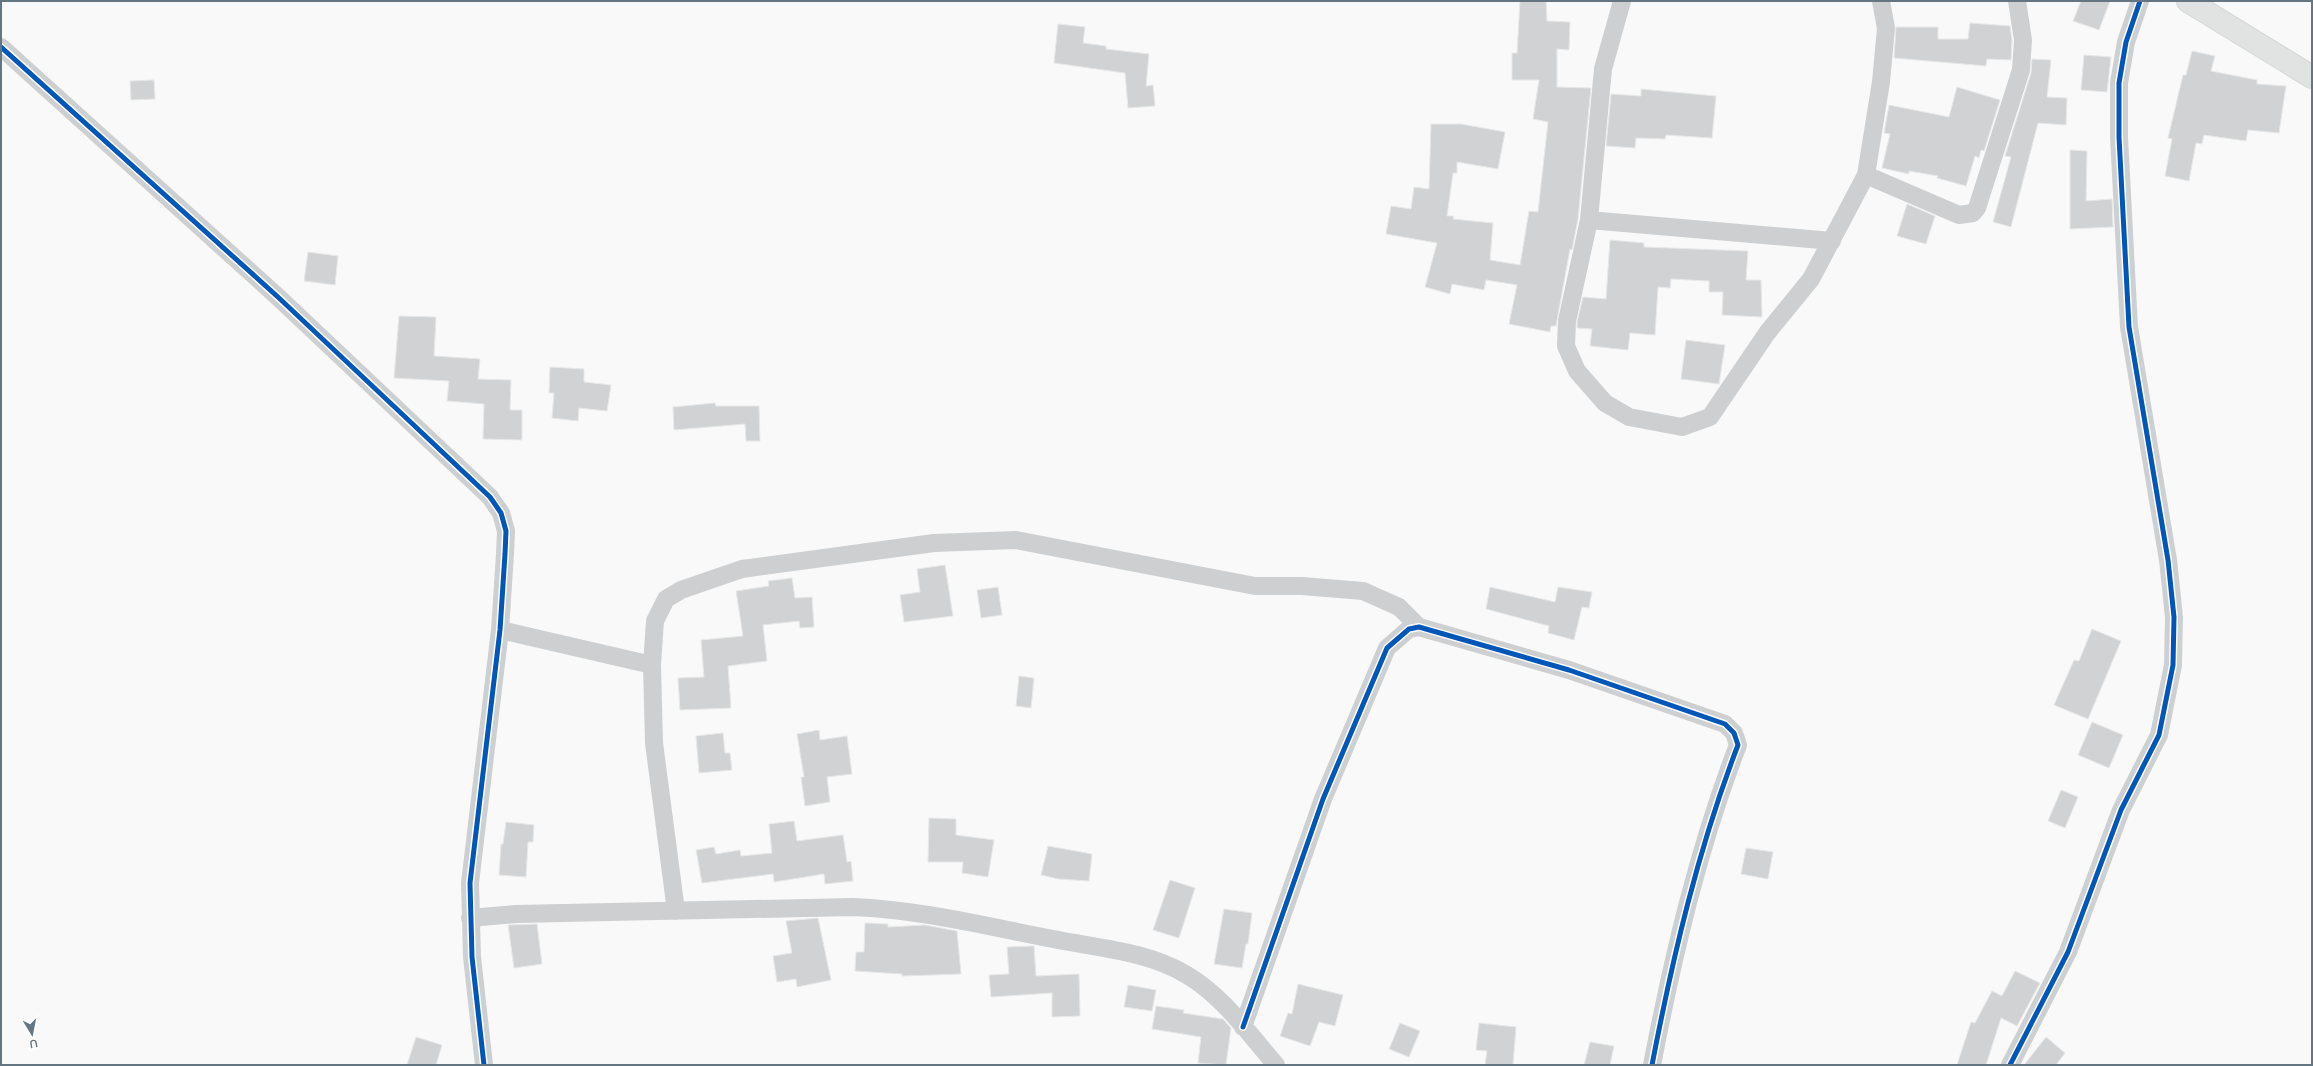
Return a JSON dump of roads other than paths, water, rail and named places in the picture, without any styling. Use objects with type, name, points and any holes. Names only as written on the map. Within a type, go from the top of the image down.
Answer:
[{"type":"street","points":[[1622,1],[1603,69],[1589,220],[1567,321],[1566,346],[1577,371],[1605,403],[1630,417],[1682,427],[1710,417],[1767,333],[1811,279],[1866,175],[1881,82],[1885,44],[1886,28],[1881,1]]},
{"type":"street","points":[[1866,175],[1959,215],[1973,213],[1977,208],[2021,70],[2023,40],[2017,1]]},
{"type":"street","points":[[2010,1065],[2068,952],[2121,810],[2159,735],[2173,665],[2174,617],[2168,560],[2129,327],[2120,173],[2119,83],[2126,42],[2140,1]]},
{"type":"street","points":[[2188,1],[2312,77]]},
{"type":"street","points":[[1,47],[279,298],[490,497],[501,513],[506,531],[500,630],[474,838],[470,883],[472,957],[484,1065]]},
{"type":"street","points":[[1589,220],[1832,241]]},
{"type":"street","points":[[676,911],[654,743],[652,665],[655,621],[666,599],[673,594],[742,569],[934,543],[1016,540],[1255,586],[1302,586],[1363,591],[1399,607],[1420,627]]},
{"type":"street","points":[[1243,1027],[1323,799],[1387,648],[1409,629],[1420,627],[1577,672],[1725,724],[1734,733],[1738,745],[1704,843],[1671,966],[1652,1065]]},
{"type":"street","points":[[500,630],[652,665]]},
{"type":"street","points":[[470,918],[516,914],[853,907],[896,909],[948,917],[1153,958],[1187,975],[1219,998],[1276,1065]]}]
